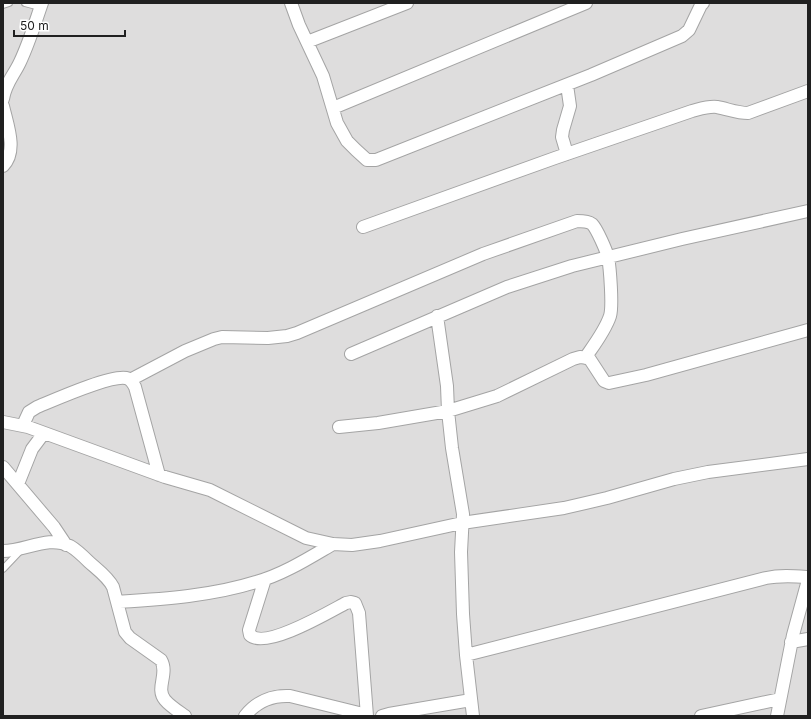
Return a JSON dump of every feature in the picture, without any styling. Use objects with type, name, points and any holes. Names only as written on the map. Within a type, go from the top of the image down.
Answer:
[{"type":"street","points":[[291,3],[299,25],[323,76],[337,123],[347,141],[367,160],[376,160],[567,85],[682,36],[689,30],[700,5],[703,3]]},
{"type":"street","points":[[307,42],[407,3]]},
{"type":"street","points":[[333,108],[586,3]]},
{"type":"street","points":[[3,99],[7,85],[19,64],[30,37],[41,5]]},
{"type":"street","points":[[567,85],[570,106],[562,137],[567,154]]},
{"type":"street","points":[[363,227],[567,154],[706,107],[717,107],[738,113],[748,113],[808,91]]},
{"type":"street","points":[[3,106],[11,146],[8,161],[3,166]]},
{"type":"street","points":[[351,354],[507,287],[572,266],[682,239],[808,211]]},
{"type":"street","points":[[23,425],[29,412],[37,407],[107,380],[120,378],[130,380],[185,351],[214,339],[222,337],[268,338],[287,336],[297,333],[483,254],[577,221],[584,220],[592,224],[598,233],[608,257],[612,305],[610,315],[601,333],[585,358]]},
{"type":"street","points":[[437,316],[447,386],[452,448],[463,514],[462,579],[466,655],[473,716]]},
{"type":"street","points":[[339,427],[378,423],[448,411],[497,396],[573,358],[589,358],[604,382],[609,383],[808,330]]},
{"type":"street","points":[[130,380],[135,387],[159,475]]},
{"type":"street","points":[[3,422],[23,425],[159,475],[210,490],[306,538],[333,544],[352,545],[380,541],[462,523],[564,508],[607,498],[674,479],[708,472],[808,459]]},
{"type":"street","points":[[18,484],[32,449],[44,433]]},
{"type":"street","points":[[3,467],[54,527],[66,544]]},
{"type":"street","points":[[3,551],[49,542],[61,542],[72,547],[110,582],[126,632],[130,638],[161,660],[164,665],[161,693],[165,700],[185,716]]},
{"type":"street","points":[[117,602],[161,599],[230,589],[277,574],[333,544]]},
{"type":"street","points":[[466,655],[766,578],[789,576],[808,579],[791,642],[777,716]]},
{"type":"street","points":[[245,716],[259,704],[278,696],[297,698],[367,716],[359,613],[354,603],[346,603],[289,632],[267,638],[256,639],[250,635],[249,630],[265,579]]},
{"type":"street","points":[[791,642],[808,639]]},
{"type":"street","points":[[701,716],[780,699]]},
{"type":"street","points":[[382,716],[471,700]]},
{"type":"lane","points":[[3,4],[9,3]]},
{"type":"lane","points":[[25,3],[41,5]]},
{"type":"lane","points":[[3,569],[23,548]]},
{"type":"shaded area","points":[[3,3],[808,3],[808,716],[3,716]]}]
